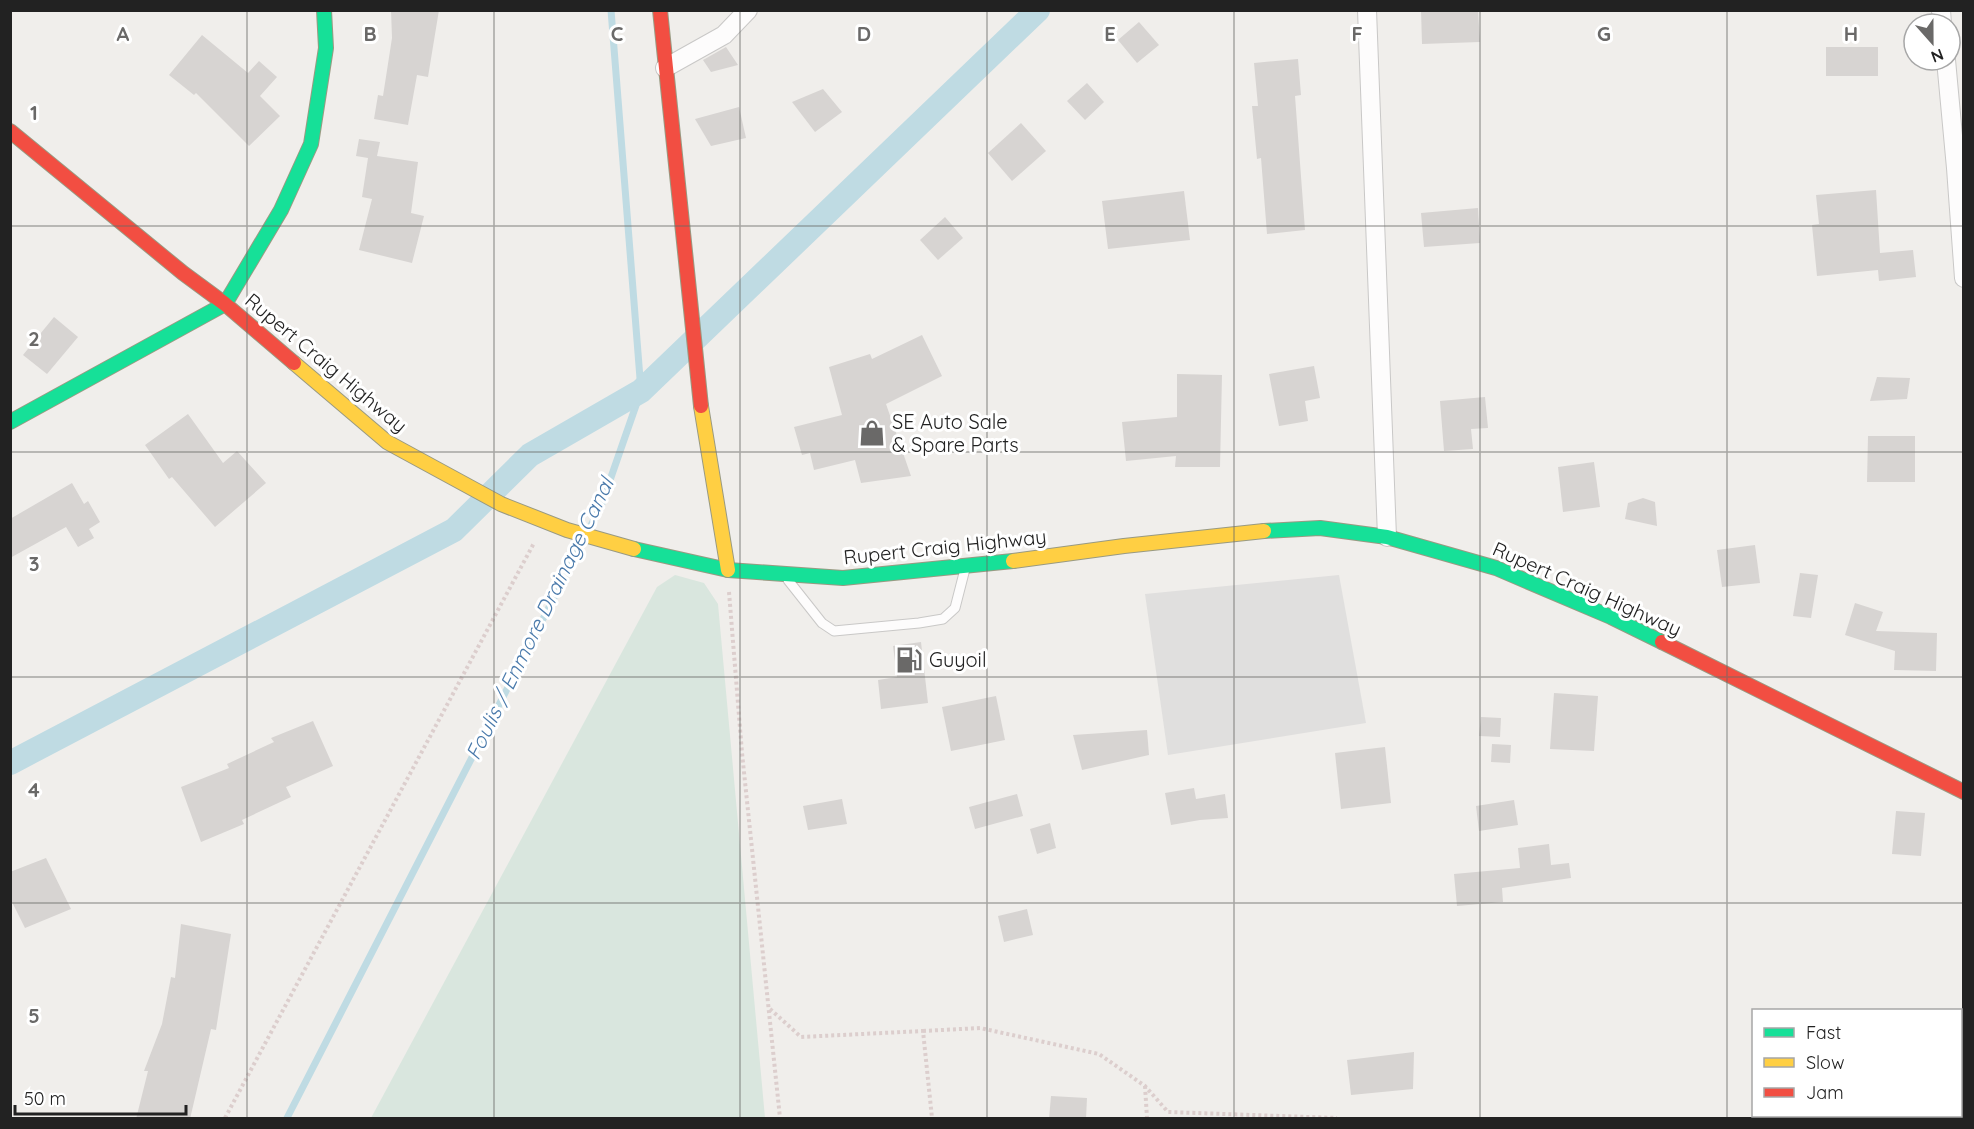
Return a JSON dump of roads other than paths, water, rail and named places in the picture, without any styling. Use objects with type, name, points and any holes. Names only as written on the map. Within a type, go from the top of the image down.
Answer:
[{"type":"main road","points":[[10,422],[225,304],[281,210],[311,144],[326,48],[324,10]]},
{"type":"main road","points":[[660,10],[689,315],[728,570]]},
{"type":"main road","name":"Rupert Craig Highway","points":[[10,131],[183,273],[225,304],[387,442],[501,504],[567,530],[645,552],[728,570],[843,578],[966,567],[1124,546],[1286,529],[1320,528],[1387,537],[1496,568],[1611,617],[1964,792]]},
{"type":"street","points":[[665,68],[724,35],[748,10]]},
{"type":"street","points":[[1367,10],[1387,537]]},
{"type":"street","points":[[1947,72],[1964,278]]},
{"type":"lane","points":[[784,574],[822,623],[834,631],[943,619],[955,608],[966,567]]},
{"type":"waterway","name":"Foulis / Enmore Drainage Canal","points":[[588,531],[601,506],[641,391],[611,10]]},
{"type":"waterway","points":[[10,763],[454,530],[530,455],[641,391],[1038,10]]},
{"type":"waterway","name":"Foulis / Enmore Drainage Canal","points":[[287,1118],[583,541]]},
{"type":"place","name":"SE Auto Sale & Spare Parts","points":[[872,433]]},
{"type":"place","name":"Guyoil","points":[[909,660]]}]
